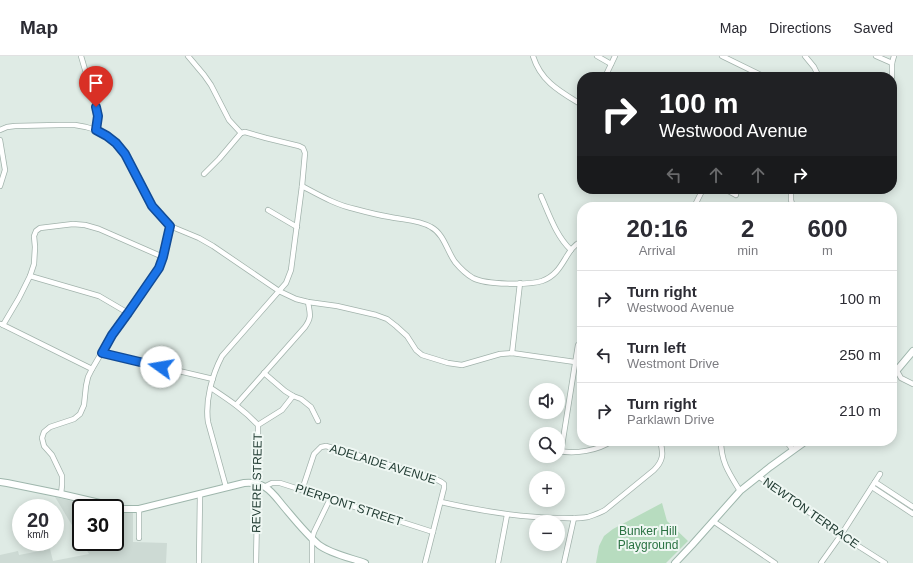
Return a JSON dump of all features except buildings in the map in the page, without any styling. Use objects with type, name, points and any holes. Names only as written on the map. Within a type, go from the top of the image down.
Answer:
[{"type":"main road","points":[[897,370],[913,351]]},
{"type":"main road","points":[[675,563],[740,491],[799,446]]},
{"type":"main road","points":[[0,482],[61,494],[124,509],[139,509],[246,482],[258,484],[273,494],[300,527],[321,546],[365,563]]},
{"type":"street","points":[[80,56],[98,116],[96,130]]},
{"type":"street","points":[[188,56],[212,85],[229,120],[242,133]]},
{"type":"street","points":[[533,56],[538,69],[547,80],[557,90],[577,103]]},
{"type":"street","points":[[597,56],[612,64]]},
{"type":"street","points":[[608,72],[615,56]]},
{"type":"street","points":[[722,56],[749,72]]},
{"type":"street","points":[[805,56],[816,72]]},
{"type":"street","points":[[876,56],[892,63]]},
{"type":"street","points":[[892,72],[894,56]]},
{"type":"street","points":[[0,130],[7,127],[16,126],[59,125],[75,125],[96,130],[116,143],[125,154],[152,206],[170,226],[199,238],[213,246],[279,291],[308,302],[376,314],[387,319],[407,336],[416,350],[422,355],[448,363],[462,365],[500,354],[512,353],[575,362]]},
{"type":"street","points":[[204,174],[242,133],[245,132],[303,148],[302,186],[291,270],[286,283],[222,356],[218,363],[207,404],[206,412],[208,422],[226,487]]},
{"type":"street","points":[[0,140],[5,170],[0,186]]},
{"type":"street","points":[[302,186],[338,204],[352,209],[416,221],[432,228],[443,239],[455,262],[464,272],[474,278],[491,282],[534,283],[544,280],[553,275],[560,268],[571,250],[577,244]]},
{"type":"street","points":[[541,196],[559,236],[571,250]]},
{"type":"street","points":[[268,210],[297,226]]},
{"type":"street","points":[[92,369],[1,324],[19,298],[30,276],[34,264],[34,236],[36,231],[40,228],[73,224],[86,225],[99,229],[163,257]]},
{"type":"street","points":[[61,494],[62,476],[52,455],[44,446],[42,438],[44,432],[50,427],[74,419],[80,414],[84,405],[88,377],[112,335],[159,268],[170,226]]},
{"type":"street","points":[[30,276],[99,296],[128,313]]},
{"type":"street","points":[[512,353],[520,283]]},
{"type":"street","points":[[236,405],[310,321],[308,302]]},
{"type":"street","points":[[564,427],[577,351]]},
{"type":"street","points":[[102,353],[213,379]]},
{"type":"street","points":[[264,373],[285,391],[301,399],[311,407],[318,421]]},
{"type":"street","points":[[897,376],[913,384]]},
{"type":"street","points":[[211,388],[236,405],[258,425]]},
{"type":"street","name":"REVERE STREET","points":[[256,563],[258,425],[282,410],[293,396]]},
{"type":"street","name":"ADELAIDE AVENUE","points":[[302,490],[314,454],[321,447],[326,446],[440,480],[444,484],[441,502]]},
{"type":"street","points":[[565,452],[587,451],[603,446]]},
{"type":"street","points":[[425,563],[441,502],[477,511],[507,515],[574,518],[587,517],[605,510],[654,470],[659,465],[662,457],[661,446]]},
{"type":"street","points":[[721,446],[721,452],[728,471],[740,491]]},
{"type":"street","points":[[790,446],[793,450]]},
{"type":"street","points":[[822,563],[880,474]]},
{"type":"street","name":"NEWTON TERRACE","points":[[758,476],[841,535],[885,563]]},
{"type":"street","name":"PIERPONT STREET","points":[[264,487],[272,483],[279,482],[433,532]]},
{"type":"street","points":[[875,482],[913,507]]},
{"type":"street","points":[[872,488],[913,514]]},
{"type":"street","points":[[199,563],[200,494]]},
{"type":"street","points":[[896,503],[899,498]]},
{"type":"street","points":[[312,563],[312,539],[330,499]]},
{"type":"street","points":[[139,509],[139,538]]},
{"type":"street","points":[[498,563],[507,515]]},
{"type":"street","points":[[564,563],[574,518]]},
{"type":"street","points":[[713,521],[775,563]]},
{"type":"shaded area","points":[[64,499],[72,501],[72,525],[64,512]]},
{"type":"shaded area","points":[[124,512],[133,513],[133,542],[167,543],[166,563],[0,563],[0,555],[18,551],[19,555],[40,551],[50,551],[53,561],[89,554],[87,551],[124,551]]},
{"type":"green space","name":"Bunker Hill Playground","points":[[662,503],[667,521],[688,541],[666,563],[596,563],[599,546],[604,536],[613,529]]},
{"type":"route","points":[[96,107],[98,116],[96,130],[116,143],[125,154],[152,206],[170,226],[159,268],[112,335],[102,353],[161,367]]}]
